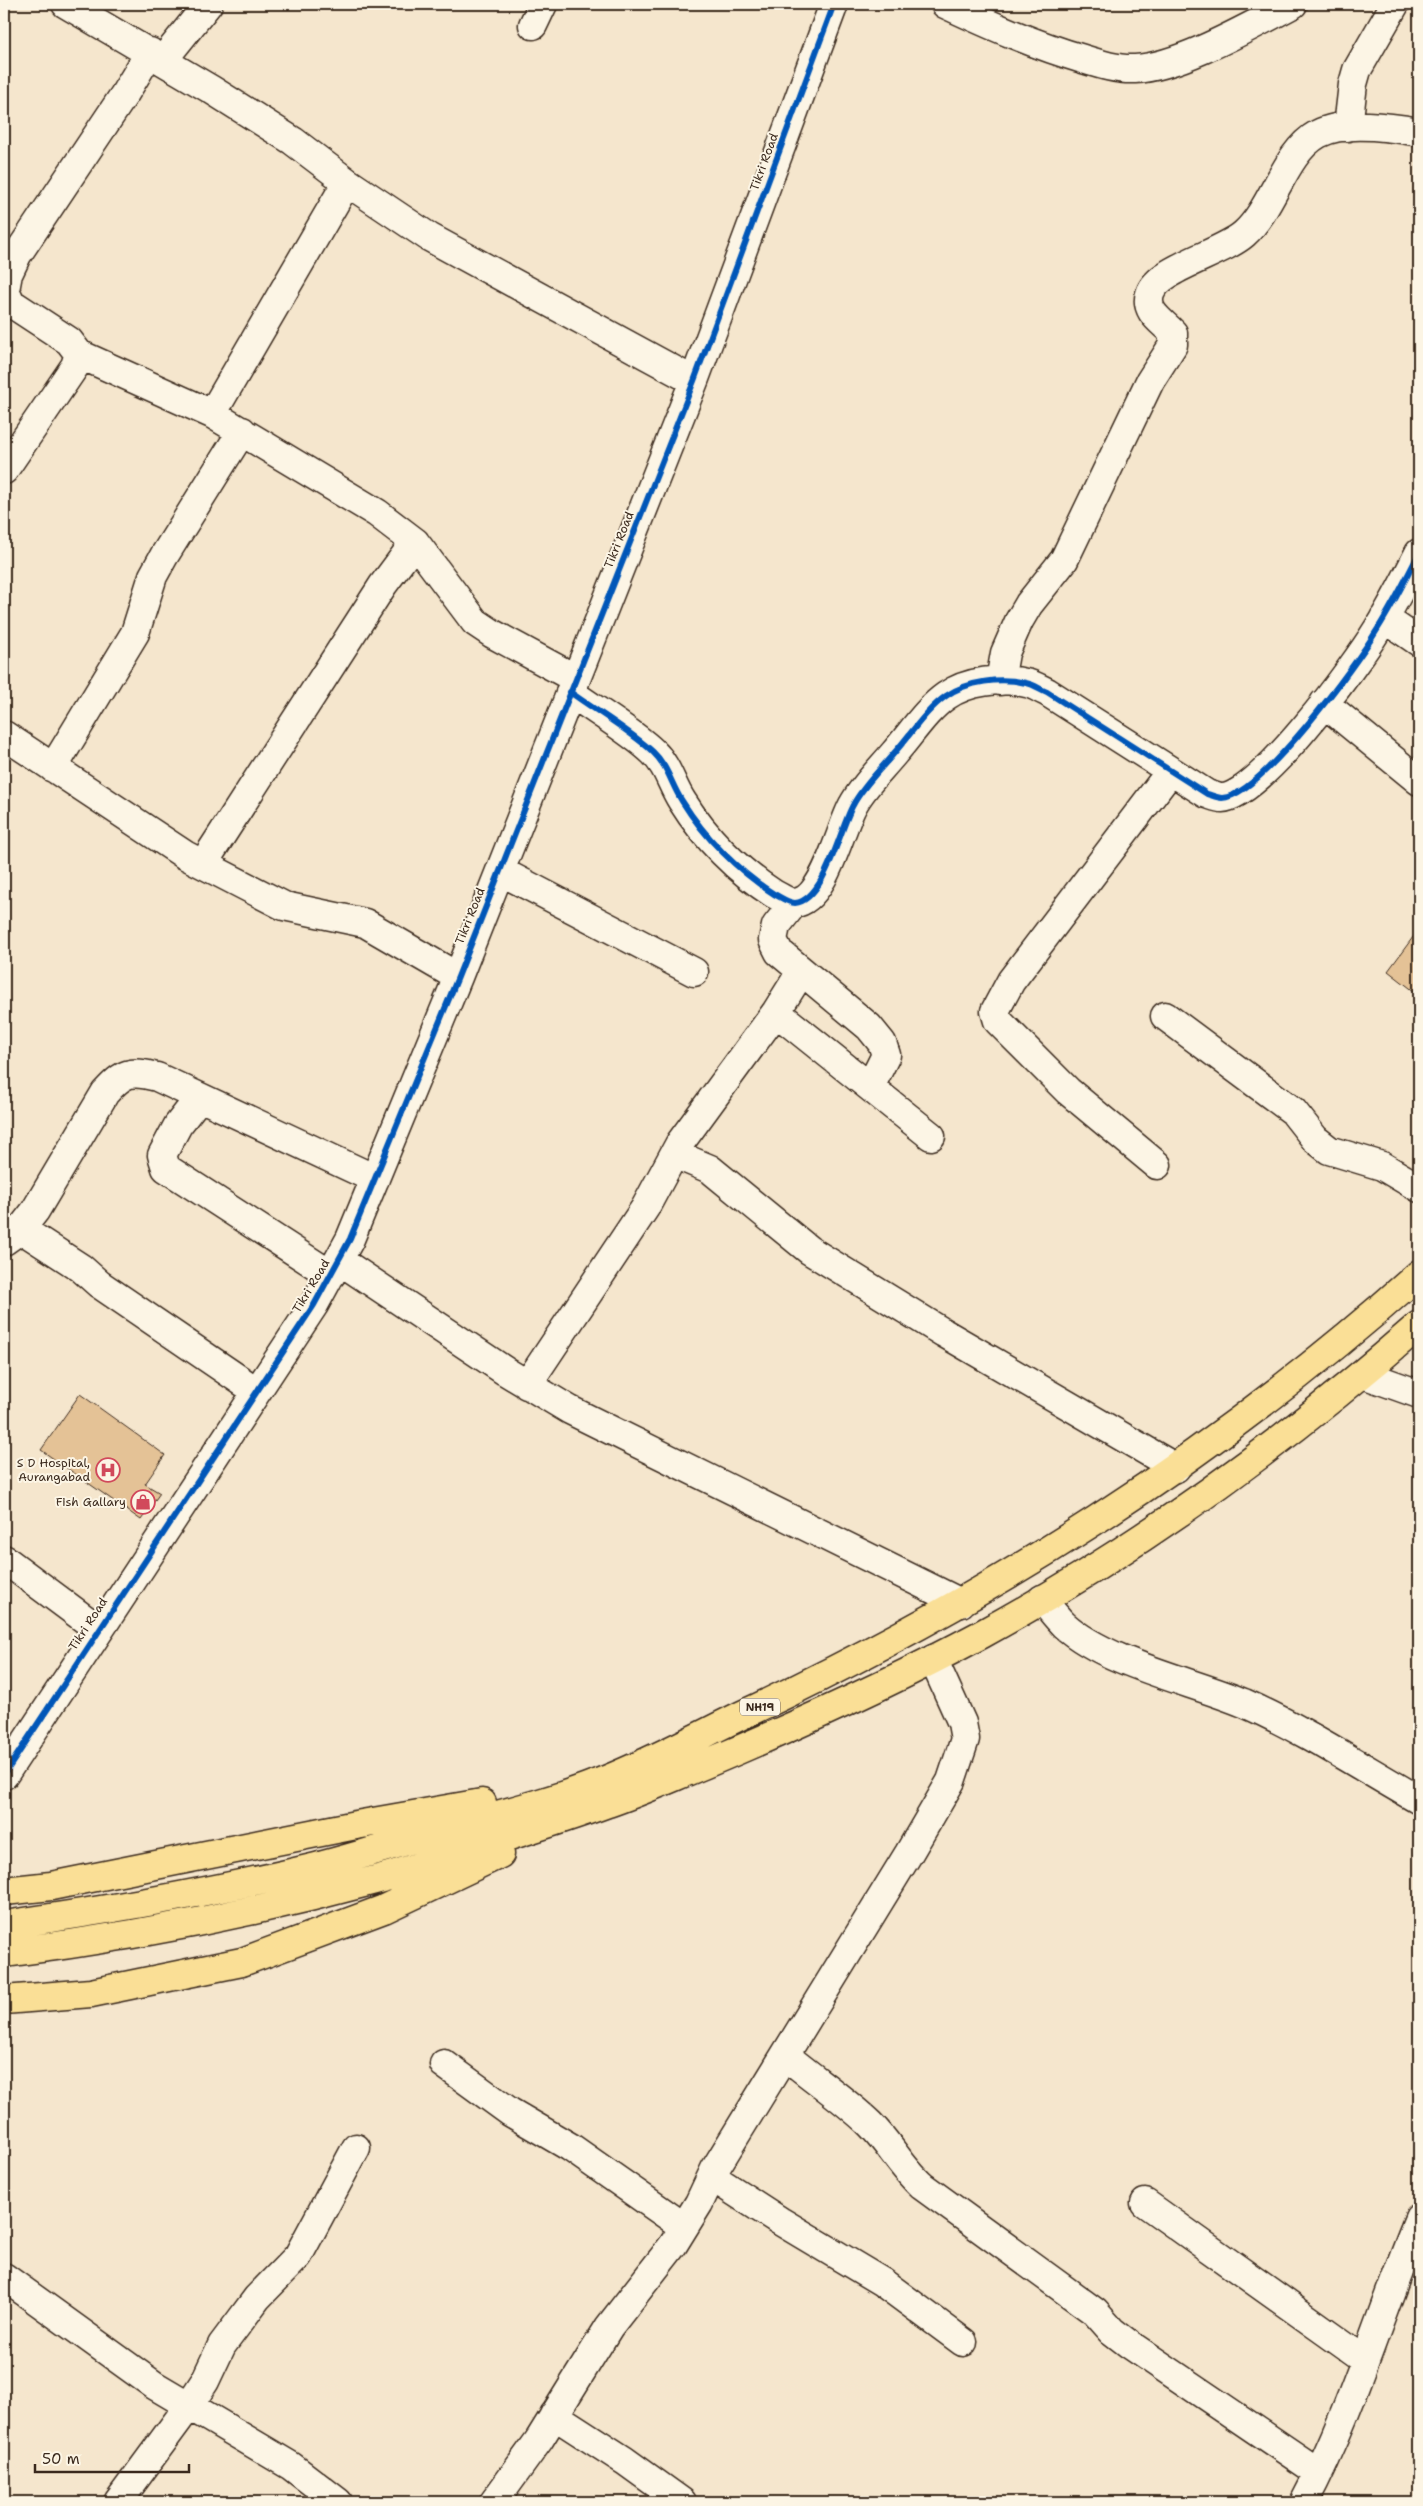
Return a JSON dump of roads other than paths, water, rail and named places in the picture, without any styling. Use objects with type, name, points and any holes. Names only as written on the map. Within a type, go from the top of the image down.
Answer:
[{"type":"highway","name":"NH19","points":[[4,1925],[145,1904],[318,1867],[604,1793],[961,1603],[1065,1542],[1176,1468],[1349,1336],[1419,1274]]},
{"type":"highway","name":"NH19","points":[[4,1953],[53,1947],[215,1919],[378,1879],[604,1793],[796,1725],[874,1690],[1042,1599],[1190,1504],[1363,1374],[1419,1324]]},
{"type":"highway","points":[[4,1891],[51,1886],[356,1825],[604,1793]]},
{"type":"highway","points":[[4,2000],[91,1993],[242,1962],[384,1909],[604,1793]]},
{"type":"street","points":[[66,4],[156,56],[293,141],[347,182],[467,259],[694,380]]},
{"type":"street","points":[[208,4],[156,56],[124,95],[17,255],[8,274],[5,290],[12,303],[69,342],[79,354],[212,414],[377,513],[415,542],[475,622],[573,686],[652,751],[665,764],[681,799],[693,818],[724,853],[743,872],[783,899],[794,903]]},
{"type":"street","name":"Tikri Road","points":[[4,1775],[98,1629],[314,1305],[335,1268],[375,1179],[458,977],[694,380],[834,4]]},
{"type":"street","points":[[945,4],[1044,47],[1094,62],[1135,69],[1185,56],[1247,28],[1293,4]]},
{"type":"street","points":[[1348,126],[1357,70],[1395,4]]},
{"type":"street","points":[[1000,681],[1005,653],[1019,621],[1029,604],[1064,560],[1150,381],[1173,345],[1173,333],[1154,316],[1149,306],[1149,295],[1154,285],[1166,274],[1221,249],[1245,233],[1261,215],[1306,142],[1320,133],[1348,126],[1419,132]]},
{"type":"street","points":[[212,414],[347,182]]},
{"type":"street","points":[[4,470],[76,366],[79,354]]},
{"type":"street","points":[[53,768],[135,633],[153,576],[164,556],[242,431]]},
{"type":"street","points":[[203,864],[383,585],[415,542]]},
{"type":"street","points":[[870,1087],[886,1055],[882,1043],[869,1027],[801,972],[780,952],[773,940],[776,926],[794,903],[807,898],[828,868],[843,824],[853,804],[928,713],[944,697],[959,688],[1000,681],[1026,683],[1047,692],[1207,794],[1222,798],[1249,785],[1270,766],[1324,703],[1384,618],[1419,553]]},
{"type":"street","points":[[1384,618],[1419,642]]},
{"type":"street","points":[[1324,703],[1419,780]]},
{"type":"street","points":[[4,735],[185,855],[284,906],[365,923],[458,977]]},
{"type":"street","points":[[1157,1165],[1045,1070],[998,1020],[995,1011],[1011,981],[1170,772]]},
{"type":"street","points":[[500,870],[694,972]]},
{"type":"street","points":[[527,1384],[645,1208],[674,1154],[697,1118],[776,1012],[801,972]]},
{"type":"street","points":[[776,1012],[931,1136]]},
{"type":"street","points":[[1165,1016],[1293,1111],[1315,1139],[1329,1150],[1382,1166],[1419,1188]]},
{"type":"street","points":[[256,1392],[99,1284],[81,1268],[12,1235],[35,1211],[105,1093],[118,1079],[136,1072],[157,1077],[375,1179]]},
{"type":"street","points":[[199,1098],[178,1125],[162,1155],[166,1168],[570,1410],[961,1603]]},
{"type":"street","points":[[674,1154],[710,1169],[783,1231],[809,1250],[944,1333],[1176,1468]]},
{"type":"street","points":[[1363,1374],[1419,1394]]},
{"type":"street","points":[[4,1560],[98,1629]]},
{"type":"street","points":[[1042,1599],[1065,1626],[1094,1645],[1131,1662],[1243,1703],[1305,1733],[1419,1800]]},
{"type":"street","points":[[494,2502],[539,2440],[609,2327],[673,2245],[784,2055],[932,1814],[960,1760],[965,1739],[962,1723],[933,1659]]},
{"type":"street","points":[[784,2055],[868,2122],[884,2138],[894,2157],[922,2186],[1088,2307],[1129,2344],[1318,2472]]},
{"type":"street","points":[[444,2064],[510,2112],[591,2162],[684,2227]]},
{"type":"street","points":[[118,2502],[188,2407],[205,2381],[222,2345],[258,2298],[298,2256],[356,2148]]},
{"type":"street","points":[[712,2176],[780,2221],[882,2282],[963,2342]]},
{"type":"street","points":[[1145,2202],[1364,2359]]},
{"type":"street","points":[[1304,2502],[1354,2391],[1364,2359],[1419,2218]]},
{"type":"street","points":[[4,2277],[188,2407],[291,2466],[338,2502]]},
{"type":"street","points":[[554,2415],[625,2461],[682,2502]]},
{"type":"place","name":"S D Hospital, Aurangabad","points":[[108,1470]]},
{"type":"place","name":"Fish Gallary","points":[[143,1502]]}]
